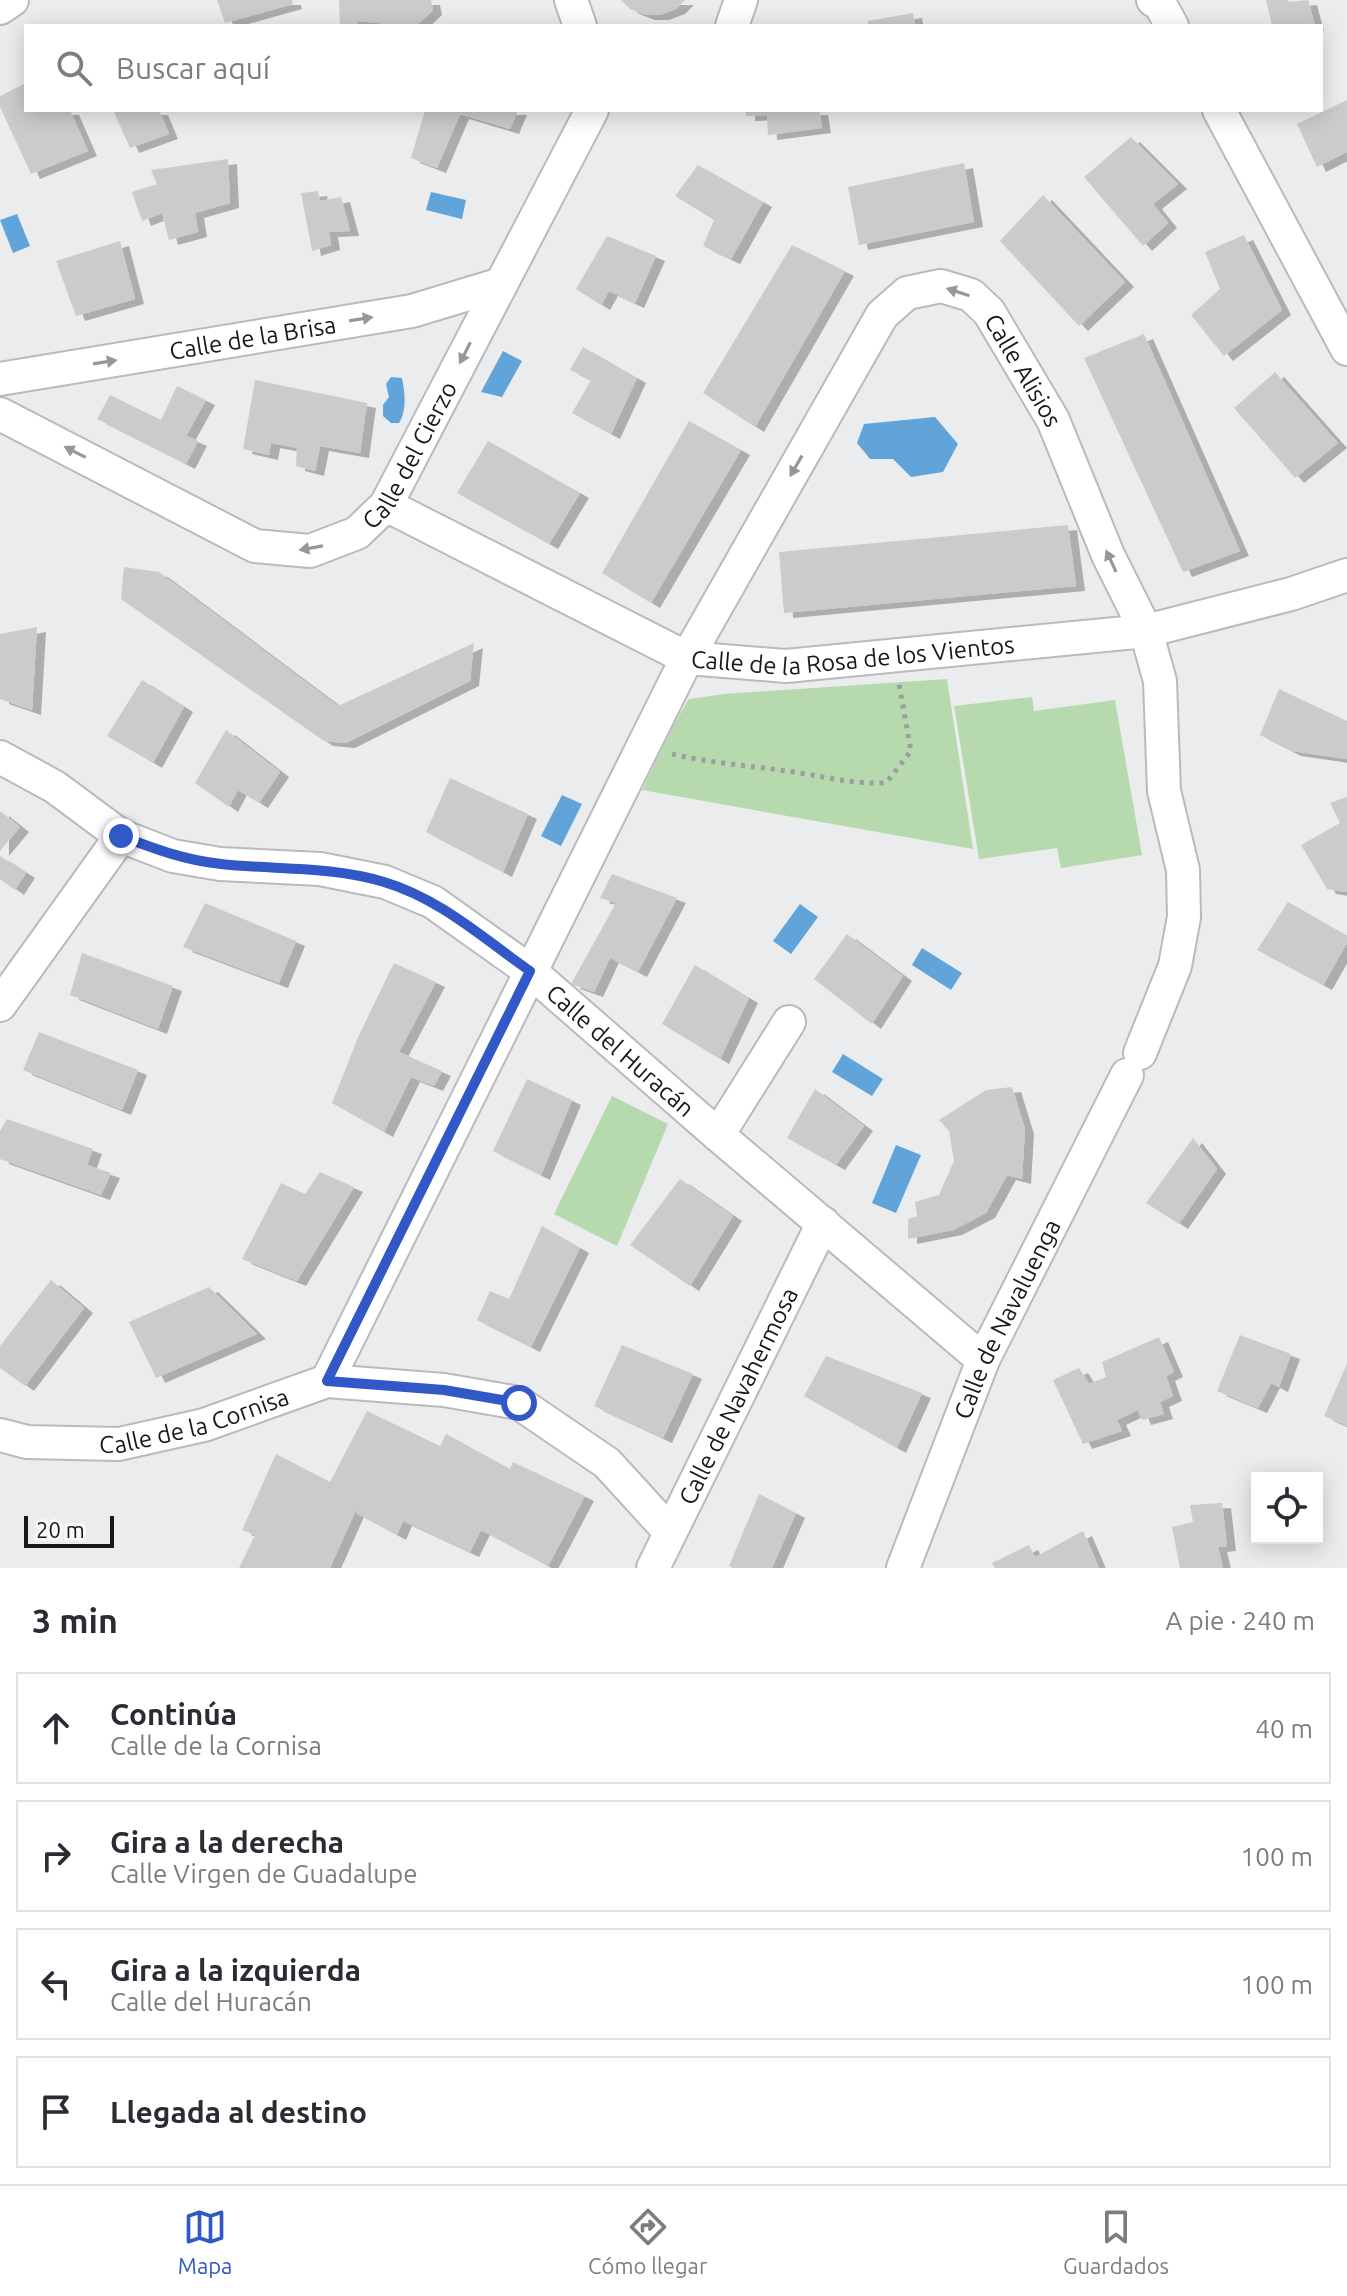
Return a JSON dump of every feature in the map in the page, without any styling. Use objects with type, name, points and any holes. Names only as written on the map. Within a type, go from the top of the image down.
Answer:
[{"type":"street","points":[[571,0],[579,24]]},
{"type":"street","points":[[733,24],[741,0]]},
{"type":"street","name":"Calle del Cierzo","points":[[0,414],[255,546],[310,551],[357,533],[386,505],[591,112]]},
{"type":"street","points":[[1220,112],[1347,349]]},
{"type":"street","name":"Calle de la Brisa","points":[[0,379],[412,311],[501,284]]},
{"type":"street","name":"Calle Alisios","points":[[327,1381],[687,658],[882,315],[907,293],[941,286],[971,295],[989,312],[1053,420],[1108,555],[1146,631],[1160,681],[1164,791],[1183,870],[1184,917],[1175,966],[1134,1064]]},
{"type":"street","name":"Calle de la Rosa de los Vientos","points":[[386,505],[687,658],[786,666],[1146,631],[1291,594],[1347,575]]},
{"type":"street","name":"Calle del Huracán","points":[[0,757],[55,787],[121,836],[173,856],[220,864],[320,869],[385,882],[433,902],[530,971],[983,1360]]},
{"type":"street","points":[[0,1005],[121,836]]},
{"type":"street","name":"Calle del Huracán","points":[[718,1135],[789,1022]]},
{"type":"street","name":"Calle de Navaluenga","points":[[903,1568],[983,1360],[1134,1064]]},
{"type":"street","name":"Calle de Navahermosa","points":[[653,1568],[823,1223]]},
{"type":"street","name":"Calle de la Cornisa","points":[[0,1435],[27,1442],[119,1444],[204,1425],[327,1381],[444,1390],[519,1403],[607,1463],[670,1532]]},
{"type":"path","points":[[643,747],[705,762],[801,773],[859,784],[886,783],[911,751],[894,655]]},
{"type":"green space","points":[[947,679],[973,849],[642,790],[689,699]]},
{"type":"green space","points":[[1032,697],[1034,711],[1115,700],[1142,855],[1061,868],[1057,848],[979,859],[954,706]]},
{"type":"green space","points":[[612,1096],[668,1124],[617,1246],[554,1214]]},
{"type":"water","points":[[431,192],[466,200],[462,219],[426,210]]},
{"type":"water","points":[[17,214],[30,246],[13,253],[0,220]]},
{"type":"water","points":[[503,351],[522,361],[502,397],[481,392]]},
{"type":"water","points":[[391,377],[402,378],[404,407],[399,423],[391,423],[383,416],[383,405],[389,397],[386,384]]},
{"type":"water","points":[[935,417],[958,444],[943,472],[911,477],[893,459],[870,459],[857,443],[864,424]]},
{"type":"water","points":[[562,795],[582,804],[561,846],[541,836]]},
{"type":"water","points":[[800,904],[818,917],[791,954],[773,941]]},
{"type":"water","points":[[922,948],[962,973],[951,990],[912,965]]},
{"type":"water","points":[[843,1054],[883,1079],[872,1096],[832,1072]]},
{"type":"water","points":[[896,1145],[921,1155],[896,1213],[872,1203]]},
{"type":"building","points":[[217,0],[292,0],[293,4],[225,23]]},
{"type":"building","points":[[339,0],[431,0],[433,10],[418,24],[358,21],[358,24],[340,24]]},
{"type":"building","points":[[621,0],[685,0],[676,9],[660,15],[646,15],[630,9]]},
{"type":"building","points":[[1266,0],[1308,0],[1314,24],[1272,24]]},
{"type":"building","points":[[913,13],[915,24],[868,24],[868,21]]},
{"type":"building","points":[[24,84],[24,112],[71,112],[88,151],[31,174],[0,107],[0,96]]},
{"type":"building","points":[[1347,100],[1347,152],[1317,167],[1297,124]]},
{"type":"building","points":[[114,112],[160,112],[169,134],[130,148]]},
{"type":"building","points":[[424,112],[517,112],[510,129],[460,114],[437,168],[411,158]]},
{"type":"building","points":[[746,112],[819,112],[822,128],[768,135],[767,115],[746,116]]},
{"type":"building","points":[[1131,137],[1178,184],[1153,204],[1168,223],[1143,246],[1084,177]]},
{"type":"building","points":[[228,159],[230,203],[195,213],[198,232],[169,240],[162,213],[142,221],[132,192],[157,184],[151,170]]},
{"type":"building","points":[[964,163],[974,222],[859,245],[848,187]]},
{"type":"building","points":[[698,165],[763,202],[731,259],[703,246],[714,220],[675,196]]},
{"type":"building","points":[[318,191],[320,201],[341,197],[350,231],[329,232],[331,245],[312,251],[301,193]]},
{"type":"building","points":[[1043,195],[1125,282],[1079,326],[1000,241]]},
{"type":"building","points":[[1244,235],[1282,310],[1224,356],[1191,315],[1220,289],[1205,252]]},
{"type":"building","points":[[607,236],[656,256],[635,303],[609,291],[601,305],[576,289]]},
{"type":"building","points":[[120,241],[135,299],[76,316],[56,261]]},
{"type":"building","points":[[792,245],[845,271],[755,427],[703,393]]},
{"type":"building","points":[[1144,334],[1240,551],[1183,572],[1084,358]]},
{"type":"building","points":[[583,347],[637,378],[611,434],[572,413],[591,380],[570,370]]},
{"type":"building","points":[[1275,372],[1338,443],[1295,478],[1234,408]]},
{"type":"building","points":[[255,380],[367,403],[360,453],[320,446],[315,471],[296,466],[297,448],[271,443],[269,455],[243,449]]},
{"type":"building","points":[[177,386],[206,400],[186,436],[198,441],[186,464],[97,419],[110,395],[161,420]]},
{"type":"building","points":[[689,421],[741,450],[651,603],[602,573]]},
{"type":"building","points":[[488,441],[580,493],[549,544],[457,493]]},
{"type":"building","points":[[1068,525],[1076,586],[784,613],[779,552]]},
{"type":"building","points":[[124,567],[159,572],[338,706],[474,643],[470,681],[346,743],[324,741],[121,599]]},
{"type":"building","points":[[37,627],[32,710],[0,699],[0,634]]},
{"type":"building","points":[[142,680],[184,707],[153,763],[107,736]]},
{"type":"building","points":[[1279,689],[1347,721],[1347,759],[1292,751],[1260,735]]},
{"type":"building","points":[[226,730],[280,772],[259,803],[238,790],[229,807],[195,783]]},
{"type":"building","points":[[450,778],[528,814],[503,872],[426,832]]},
{"type":"building","points":[[1347,797],[1347,892],[1327,889],[1301,845],[1340,823],[1330,803]]},
{"type":"building","points":[[0,811],[20,827],[0,851]]},
{"type":"building","points":[[0,856],[26,873],[15,890],[0,879]]},
{"type":"building","points":[[612,874],[677,898],[638,972],[610,958],[594,992],[571,984],[616,903],[600,898]]},
{"type":"building","points":[[1288,902],[1347,936],[1347,943],[1323,985],[1257,950]]},
{"type":"building","points":[[205,903],[296,941],[279,983],[183,947]]},
{"type":"building","points":[[847,934],[903,976],[872,1024],[814,979]]},
{"type":"building","points":[[82,953],[173,986],[158,1029],[70,995]]},
{"type":"building","points":[[394,963],[436,982],[399,1052],[442,1071],[434,1086],[411,1077],[384,1132],[332,1103],[359,1035]]},
{"type":"building","points":[[695,965],[749,998],[720,1059],[662,1024]]},
{"type":"building","points":[[39,1032],[138,1070],[122,1110],[23,1070]]},
{"type":"building","points":[[527,1079],[572,1100],[541,1175],[493,1151]]},
{"type":"building","points":[[1012,1087],[1025,1129],[1022,1179],[1007,1175],[986,1213],[953,1230],[908,1239],[908,1219],[917,1216],[915,1202],[939,1195],[954,1161],[949,1131],[939,1120],[986,1090]]},
{"type":"building","points":[[815,1089],[864,1126],[836,1165],[787,1138]]},
{"type":"building","points":[[7,1119],[93,1149],[87,1165],[111,1173],[101,1195],[0,1159],[0,1131]]},
{"type":"building","points":[[1193,1138],[1217,1169],[1179,1224],[1146,1203]]},
{"type":"building","points":[[320,1172],[354,1187],[297,1281],[242,1259],[281,1183],[305,1194]]},
{"type":"building","points":[[680,1179],[733,1216],[690,1286],[630,1245]]},
{"type":"building","points":[[542,1226],[580,1248],[531,1347],[477,1320],[490,1291],[509,1299]]},
{"type":"building","points":[[51,1280],[84,1308],[25,1386],[0,1368],[0,1346]]},
{"type":"building","points":[[209,1287],[257,1334],[156,1378],[129,1322]]},
{"type":"building","points":[[1240,1335],[1291,1354],[1279,1387],[1271,1383],[1258,1408],[1217,1391]]},
{"type":"building","points":[[1159,1337],[1174,1372],[1166,1376],[1173,1396],[1160,1402],[1164,1414],[1142,1420],[1138,1410],[1117,1420],[1122,1431],[1083,1444],[1053,1380],[1079,1368],[1089,1384],[1106,1377],[1102,1362]]},
{"type":"building","points":[[622,1345],[693,1374],[663,1438],[594,1406]]},
{"type":"building","points":[[826,1356],[922,1393],[897,1448],[804,1396]]},
{"type":"building","points":[[1347,1364],[1347,1426],[1324,1416]]},
{"type":"building","points":[[367,1411],[440,1446],[446,1434],[510,1469],[513,1462],[585,1496],[548,1566],[481,1530],[470,1552],[403,1521],[397,1535],[356,1513],[359,1503],[330,1568],[239,1568],[255,1535],[242,1530],[276,1454],[330,1482]]},
{"type":"building","points":[[759,1494],[796,1513],[772,1568],[733,1568],[729,1566]]},
{"type":"building","points":[[1222,1503],[1227,1546],[1218,1547],[1223,1568],[1180,1568],[1172,1527],[1193,1522],[1190,1505]]},
{"type":"building","points":[[1083,1531],[1099,1568],[995,1568],[992,1563],[1029,1545],[1035,1557]]},
{"type":"route","points":[[121,836],[173,856],[220,864],[320,869],[385,882],[433,902],[530,971],[327,1381],[444,1390],[519,1403]]}]
